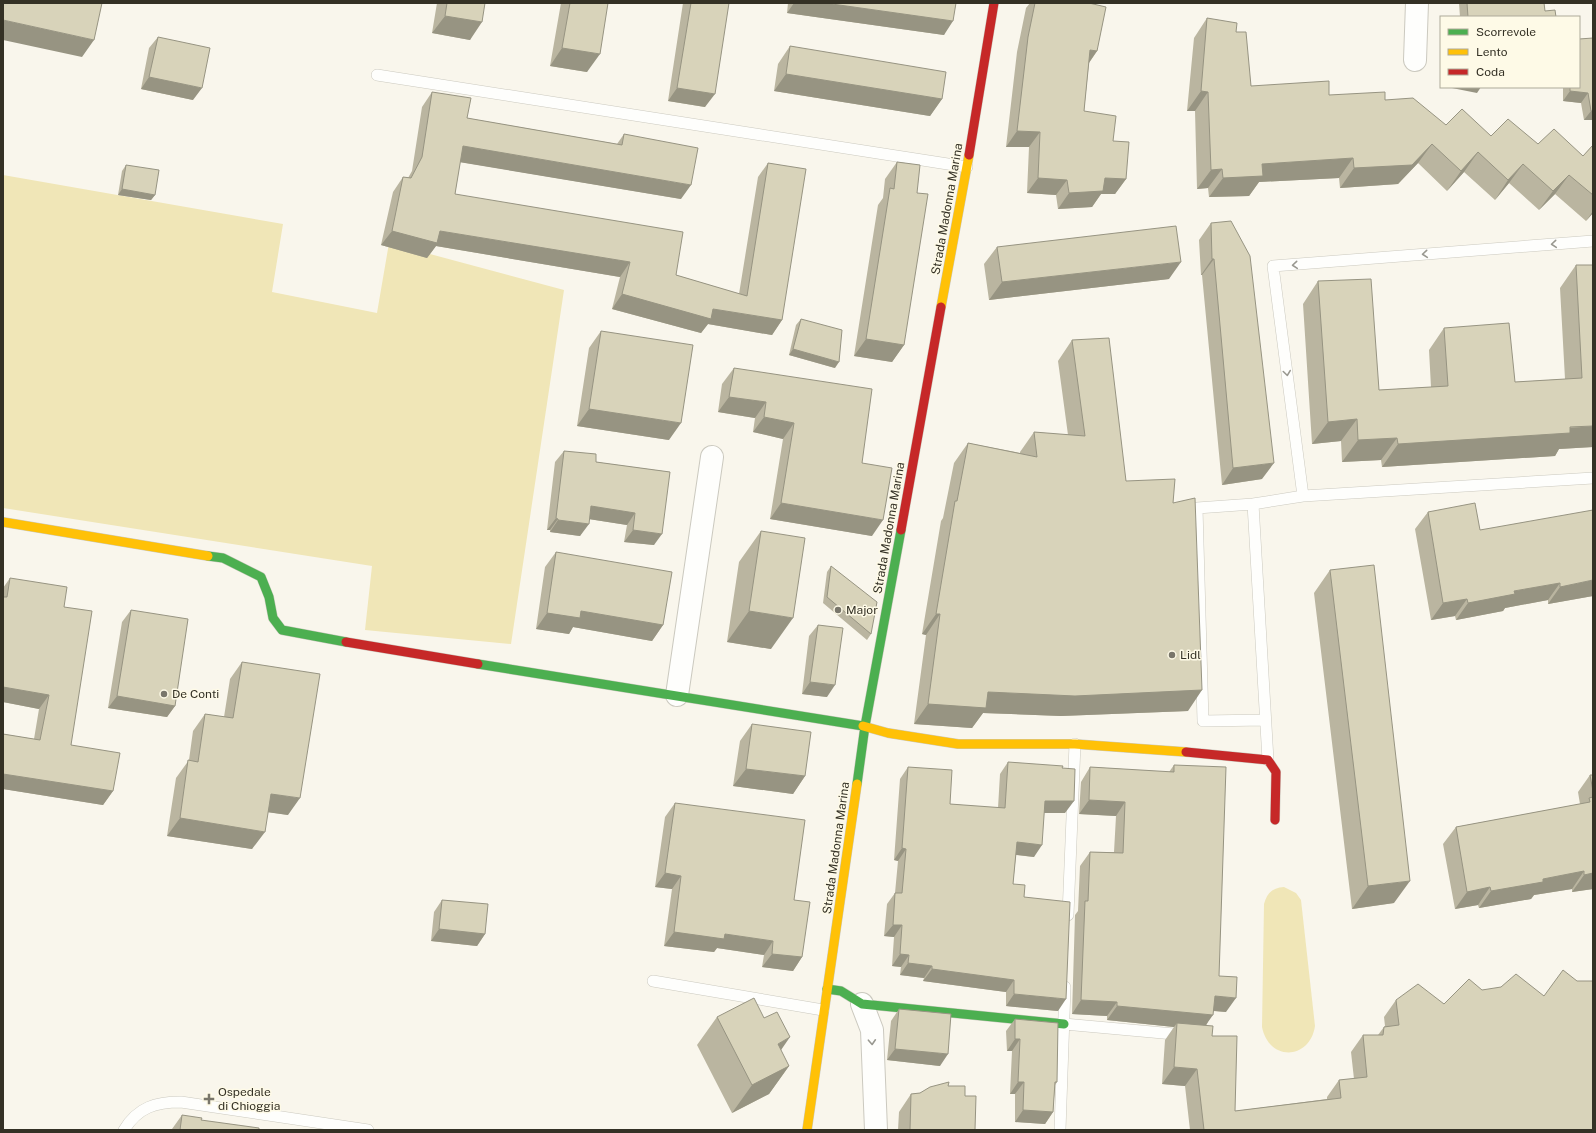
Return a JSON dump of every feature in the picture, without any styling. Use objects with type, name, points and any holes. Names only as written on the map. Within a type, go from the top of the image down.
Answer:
[{"type":"street","name":"Strada Madonna Marina","points":[[807,1130],[823,1010],[841,903],[865,726],[967,167],[994,3]]},
{"type":"street","points":[[1415,60],[1417,3]]},
{"type":"street","points":[[677,695],[712,457]]},
{"type":"street","points":[[3,522],[224,558],[261,577],[268,597],[272,618],[282,630],[362,645],[865,726],[888,733],[958,744],[1075,744],[1268,760],[1276,772],[1275,820]]},
{"type":"street","points":[[827,989],[841,991],[862,1004],[1064,1024]]},
{"type":"street","points":[[862,1004],[872,1030],[876,1130]]},
{"type":"lane","points":[[377,75],[967,167]]},
{"type":"lane","points":[[1303,496],[1273,266],[1593,241]]},
{"type":"lane","points":[[1265,720],[1203,721],[1197,508],[1253,504],[1303,496],[1593,478]]},
{"type":"lane","points":[[1253,504],[1268,760]]},
{"type":"lane","points":[[1068,923],[1075,744]]},
{"type":"lane","points":[[1060,1130],[1066,978]]},
{"type":"lane","points":[[653,981],[823,1010]]},
{"type":"lane","points":[[1064,1024],[1197,1036]]},
{"type":"lane","points":[[124,1130],[129,1122],[142,1110],[160,1102],[181,1102],[305,1125],[368,1130]]},
{"type":"shaded area","points":[[3,175],[283,224],[272,292],[377,313],[389,243],[564,290],[511,644],[365,630],[372,566],[3,508]]},
{"type":"shaded area","points":[[1284,887],[1296,893],[1301,900],[1315,1026],[1312,1037],[1306,1045],[1298,1050],[1289,1052],[1281,1051],[1273,1046],[1266,1038],[1262,1027],[1264,904],[1267,897],[1273,890]]},
{"type":"building","points":[[4,3],[102,3],[94,40],[3,20]]},
{"type":"building","points":[[447,3],[485,3],[482,22],[445,16]]},
{"type":"building","points":[[570,3],[608,3],[600,54],[562,48]]},
{"type":"building","points":[[691,3],[729,3],[715,94],[677,88]]},
{"type":"building","points":[[825,3],[956,3],[953,21]]},
{"type":"building","points":[[1035,3],[1089,3],[1106,7],[1097,51],[1090,50],[1084,111],[1116,116],[1113,141],[1129,142],[1126,179],[1105,178],[1103,191],[1069,193],[1067,180],[1038,178],[1040,132],[1017,131],[1028,37]]},
{"type":"building","points":[[1467,3],[1544,3],[1545,11],[1555,10],[1556,16],[1468,16]]},
{"type":"building","points":[[1207,18],[1237,23],[1236,32],[1246,32],[1251,86],[1329,81],[1329,95],[1385,92],[1385,100],[1413,98],[1446,125],[1462,109],[1491,136],[1508,119],[1538,144],[1554,129],[1583,156],[1593,145],[1593,195],[1569,175],[1553,191],[1523,164],[1508,180],[1478,152],[1461,171],[1432,144],[1412,165],[1354,168],[1353,158],[1262,164],[1263,176],[1223,178],[1222,169],[1211,170],[1208,92],[1201,91]]},
{"type":"building","points":[[158,37],[210,48],[202,88],[149,77]]},
{"type":"building","points":[[1593,38],[1593,111],[1591,111],[1588,93],[1570,91],[1570,88],[1580,88],[1580,39]]},
{"type":"building","points":[[790,46],[946,72],[942,99],[786,74]]},
{"type":"building","points":[[432,92],[471,98],[467,118],[622,145],[624,134],[698,148],[691,185],[463,146],[455,194],[683,232],[676,275],[747,296],[768,163],[806,169],[782,320],[713,309],[711,319],[622,294],[630,262],[440,231],[437,243],[392,231],[403,177],[411,178],[422,157]]},
{"type":"building","points":[[897,162],[920,165],[917,193],[928,194],[904,345],[866,339],[890,188],[894,189]]},
{"type":"building","points":[[126,165],[159,170],[155,195],[122,189]]},
{"type":"building","points":[[1231,221],[1250,256],[1274,463],[1233,468],[1214,259],[1212,259],[1211,223]]},
{"type":"building","points":[[1176,226],[1181,262],[1002,282],[997,247]]},
{"type":"building","points":[[1576,265],[1593,265],[1593,426],[1570,427],[1570,433],[1398,444],[1397,438],[1358,440],[1357,419],[1328,422],[1318,281],[1371,279],[1379,390],[1448,386],[1444,328],[1509,323],[1515,382],[1582,378]]},
{"type":"building","points":[[801,319],[842,330],[839,362],[793,349]]},
{"type":"building","points":[[601,331],[693,345],[681,423],[589,409]]},
{"type":"building","points":[[1109,338],[1126,481],[1175,479],[1173,503],[1195,498],[1202,690],[1075,696],[988,692],[986,708],[928,704],[940,614],[936,614],[955,501],[957,501],[968,443],[1037,457],[1034,432],[1085,436],[1072,340]]},
{"type":"building","points":[[734,368],[872,389],[862,463],[892,468],[883,520],[781,503],[794,423],[764,417],[766,402],[729,397]]},
{"type":"building","points":[[564,451],[596,454],[596,462],[670,472],[662,534],[633,530],[635,513],[591,506],[589,524],[558,520],[556,518]]},
{"type":"building","points":[[1475,503],[1480,530],[1593,510],[1593,580],[1560,587],[1560,583],[1514,591],[1515,594],[1468,603],[1467,599],[1443,603],[1428,512]]},
{"type":"building","points":[[761,531],[805,538],[793,618],[749,611]]},
{"type":"building","points":[[556,552],[672,572],[663,625],[581,611],[580,618],[547,613]]},
{"type":"building","points":[[1374,565],[1410,881],[1368,886],[1330,570]]},
{"type":"building","points":[[831,566],[877,602],[871,634],[827,597]]},
{"type":"building","points":[[10,578],[67,587],[64,607],[92,611],[71,745],[120,753],[113,791],[3,774],[3,734],[40,740],[49,695],[3,687],[3,597],[7,597]]},
{"type":"building","points":[[131,610],[188,619],[175,706],[117,696]]},
{"type":"building","points":[[818,625],[843,628],[835,685],[810,682]]},
{"type":"building","points":[[242,662],[320,674],[300,798],[271,794],[265,832],[180,818],[188,760],[198,762],[205,714],[233,718]]},
{"type":"building","points":[[752,724],[811,732],[805,776],[746,769]]},
{"type":"building","points":[[1008,762],[1063,766],[1062,768],[1075,769],[1074,801],[1045,801],[1042,845],[1017,842],[1013,884],[1025,885],[1024,897],[1070,902],[1066,999],[1014,994],[1014,980],[932,969],[932,966],[908,963],[909,955],[900,954],[902,925],[893,925],[895,893],[902,893],[906,849],[902,848],[908,767],[952,770],[950,804],[1005,808]]},
{"type":"building","points":[[1174,765],[1226,767],[1219,976],[1237,977],[1236,998],[1215,996],[1213,1015],[1117,1006],[1117,1002],[1081,1000],[1085,901],[1088,901],[1090,852],[1123,853],[1125,802],[1089,800],[1090,767],[1174,772]]},
{"type":"building","points":[[1590,775],[1593,775],[1593,791]]},
{"type":"building","points":[[1593,797],[1593,873],[1584,875],[1584,871],[1543,879],[1543,882],[1491,891],[1490,887],[1467,892],[1456,827],[1590,802],[1589,798]]},
{"type":"building","points":[[675,803],[805,820],[794,900],[810,902],[802,957],[772,954],[773,941],[725,934],[724,939],[674,932],[681,876],[665,873]]},
{"type":"building","points":[[442,900],[488,904],[485,934],[439,929]]},
{"type":"building","points":[[1563,970],[1577,981],[1593,981],[1593,1130],[1204,1130],[1197,1069],[1174,1067],[1177,1023],[1213,1026],[1212,1036],[1237,1036],[1235,1111],[1341,1098],[1339,1080],[1367,1077],[1363,1035],[1383,1035],[1384,1027],[1399,1025],[1396,1000],[1418,984],[1444,1004],[1469,979],[1482,990],[1501,987],[1516,974],[1544,996]]},
{"type":"building","points":[[754,998],[764,1018],[777,1012],[790,1037],[778,1044],[789,1066],[752,1085],[717,1017]]},
{"type":"building","points":[[899,1009],[951,1014],[948,1054],[895,1049]]},
{"type":"building","points":[[1015,1019],[1058,1023],[1057,1082],[1055,1082],[1053,1112],[1023,1110],[1024,1082],[1018,1082],[1020,1039],[1015,1039]]},
{"type":"building","points":[[949,1082],[948,1086],[965,1086],[965,1096],[976,1096],[975,1130],[910,1130],[911,1094],[920,1093],[930,1087]]},
{"type":"building","points":[[182,1115],[202,1118],[201,1120],[259,1128],[259,1130],[180,1130]]},
{"type":"traffic: fast","points":[[857,784],[865,726],[901,530]]},
{"type":"traffic: fast","points":[[208,556],[223,558],[261,577],[269,597],[273,618],[282,630],[346,642]]},
{"type":"traffic: fast","points":[[478,664],[863,726]]},
{"type":"traffic: fast","points":[[827,989],[841,991],[862,1004],[1064,1024]]},
{"type":"traffic: slow","points":[[941,307],[969,155]]},
{"type":"traffic: slow","points":[[3,522],[208,556]]},
{"type":"traffic: slow","points":[[863,726],[888,733],[958,744],[1075,744],[1186,752]]},
{"type":"traffic: slow","points":[[807,1130],[857,784]]},
{"type":"traffic: jam","points":[[969,155],[994,3]]},
{"type":"traffic: jam","points":[[901,530],[941,307]]},
{"type":"traffic: jam","points":[[346,642],[478,664]]},
{"type":"traffic: jam","points":[[1186,752],[1268,760],[1276,772],[1275,820]]},
{"type":"place","name":"Major","points":[[838,610]]},
{"type":"place","name":"Lidl","points":[[1172,655]]},
{"type":"place","name":"De Conti","points":[[164,694]]},
{"type":"place","name":"Ospedale di Chioggia","points":[[209,1099]]}]
